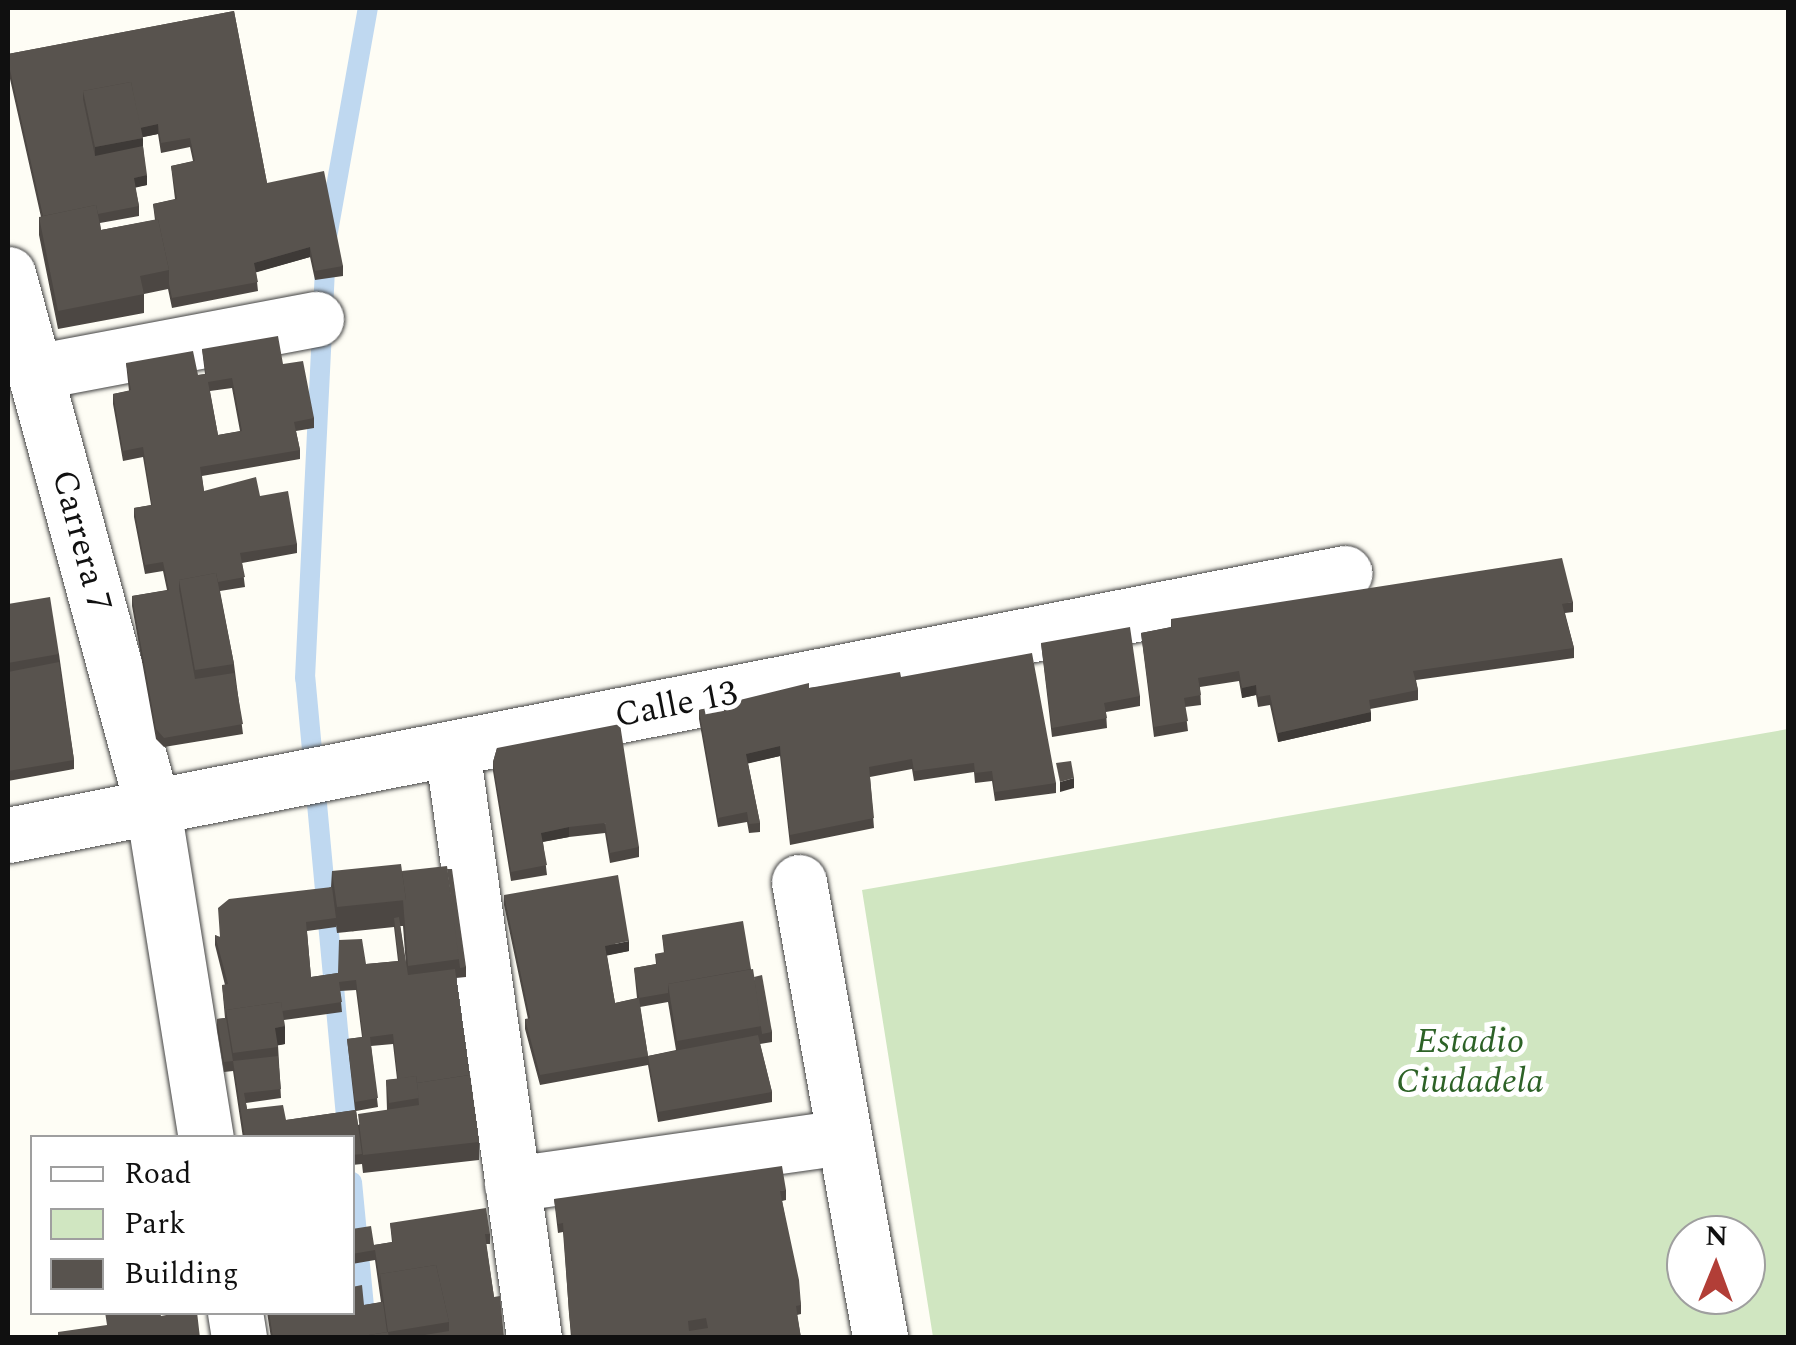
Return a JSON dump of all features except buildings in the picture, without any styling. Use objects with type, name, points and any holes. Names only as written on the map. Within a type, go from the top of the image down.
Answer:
[{"type":"street","name":"Carrera 7","points":[[8,274],[153,808],[206,1135]]},
{"type":"street","points":[[35,372],[316,319]]},
{"type":"street","name":"Calle 13","points":[[8,835],[1344,573]]},
{"type":"street","points":[[452,749],[534,1338]]},
{"type":"street","points":[[799,882],[880,1338]]},
{"type":"street","points":[[512,1184],[844,1137]]},
{"type":"green space","name":"Estadio Ciudadela","points":[[1788,729],[1788,1337],[933,1337],[862,890]]},
{"type":"waterway","points":[[348,1135],[305,678],[326,243],[368,8]]},
{"type":"waterway","points":[[355,1213],[367,1338]]}]
